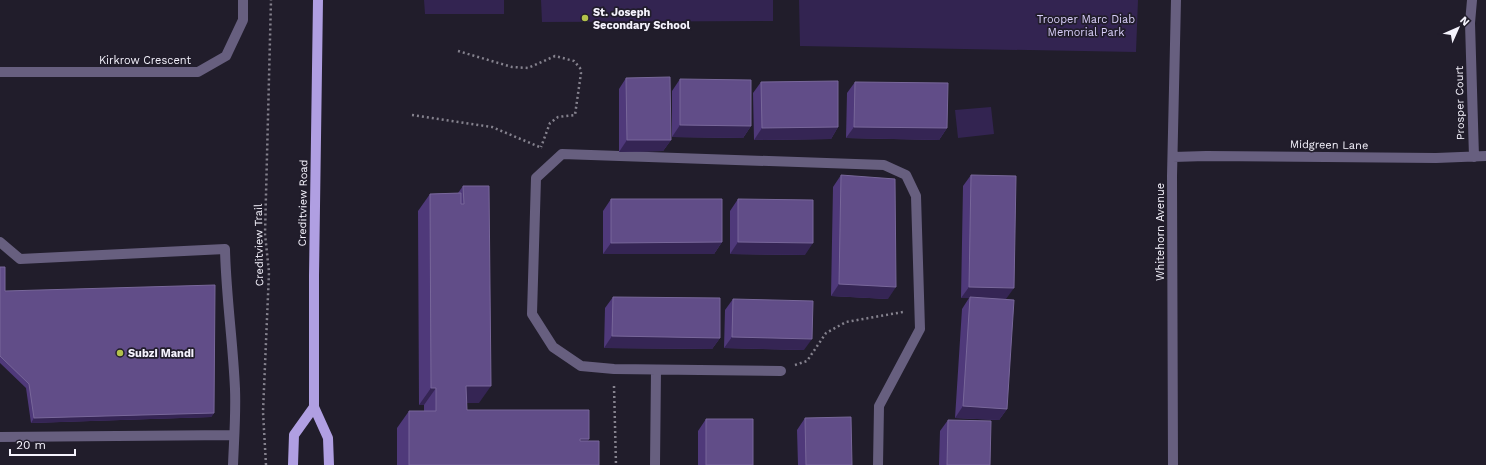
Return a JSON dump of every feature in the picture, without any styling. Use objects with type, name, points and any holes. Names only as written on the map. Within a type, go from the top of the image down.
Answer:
[{"type":"main road","name":"Creditview Road","points":[[318,0],[314,276],[314,407],[328,438],[329,465]]},
{"type":"main road","points":[[293,465],[294,435],[314,407]]},
{"type":"street","name":"Kirkrow Crescent","points":[[0,72],[198,72],[226,56],[243,20],[243,0]]},
{"type":"street","name":"Whitehorn Avenue","points":[[1173,465],[1173,157],[1176,0]]},
{"type":"street","name":"Prosper Court","points":[[1472,0],[1470,23],[1474,157]]},
{"type":"street","points":[[781,371],[614,369],[580,366],[553,347],[532,314],[536,178],[562,154],[884,165],[906,175],[916,196],[920,329],[880,406],[878,465]]},
{"type":"street","name":"Midgreen Lane","points":[[1173,157],[1436,158],[1486,156]]},
{"type":"street","points":[[0,242],[20,259],[225,249],[235,390],[233,465]]},
{"type":"street","points":[[655,465],[656,370]]},
{"type":"street","points":[[0,437],[234,435]]},
{"type":"path","name":"Creditview Trail","points":[[266,465],[263,412],[269,272],[265,234],[271,0]]},
{"type":"path","points":[[458,51],[512,67],[528,68],[555,56],[574,61],[580,68],[581,73],[574,115],[558,117],[550,123],[541,147]]},
{"type":"path","points":[[412,115],[492,127],[541,147],[557,158]]},
{"type":"path","points":[[781,371],[807,361],[826,333],[846,322],[919,310]]},
{"type":"path","points":[[614,369],[616,465]]},
{"type":"green space","points":[[424,0],[504,0],[504,14],[425,14]]},
{"type":"green space","points":[[541,0],[773,0],[773,21],[542,22]]},
{"type":"green space","name":"Trooper Marc Diab Memorial Park","points":[[799,0],[1138,0],[1136,52],[800,46]]},
{"type":"green space","points":[[991,107],[994,134],[958,138],[955,110]]},
{"type":"building","points":[[670,77],[671,140],[627,140],[626,78]]},
{"type":"building","points":[[680,79],[751,80],[751,126],[680,125]]},
{"type":"building","points":[[838,81],[838,127],[762,128],[761,82]]},
{"type":"building","points":[[855,82],[948,83],[947,128],[854,127]]},
{"type":"building","points":[[841,175],[895,179],[896,287],[839,284]]},
{"type":"building","points":[[971,175],[1016,176],[1014,288],[969,287]]},
{"type":"building","points":[[463,186],[489,186],[491,386],[466,386],[467,410],[589,410],[589,439],[580,439],[580,441],[599,441],[599,465],[409,465],[409,411],[436,411],[436,388],[431,388],[430,194],[461,193],[461,204],[464,204]]},
{"type":"building","points":[[611,199],[722,199],[722,242],[611,243]]},
{"type":"building","points":[[738,199],[813,200],[813,243],[738,242]]},
{"type":"building","points":[[0,267],[5,267],[5,291],[215,285],[214,413],[34,418],[29,384],[0,356]]},
{"type":"building","points":[[613,297],[720,298],[720,338],[612,336]]},
{"type":"building","points":[[970,297],[1014,300],[1007,409],[963,406]]},
{"type":"building","points":[[733,299],[813,301],[812,339],[732,337]]},
{"type":"building","points":[[851,417],[852,465],[806,465],[805,418]]},
{"type":"building","points":[[706,419],[753,419],[753,465],[706,465]]},
{"type":"building","points":[[948,420],[991,421],[990,465],[947,465]]},
{"type":"place","name":"St. Joseph Secondary School","points":[[585,18]]},
{"type":"place","name":"Subzi Mandi","points":[[120,353]]}]
